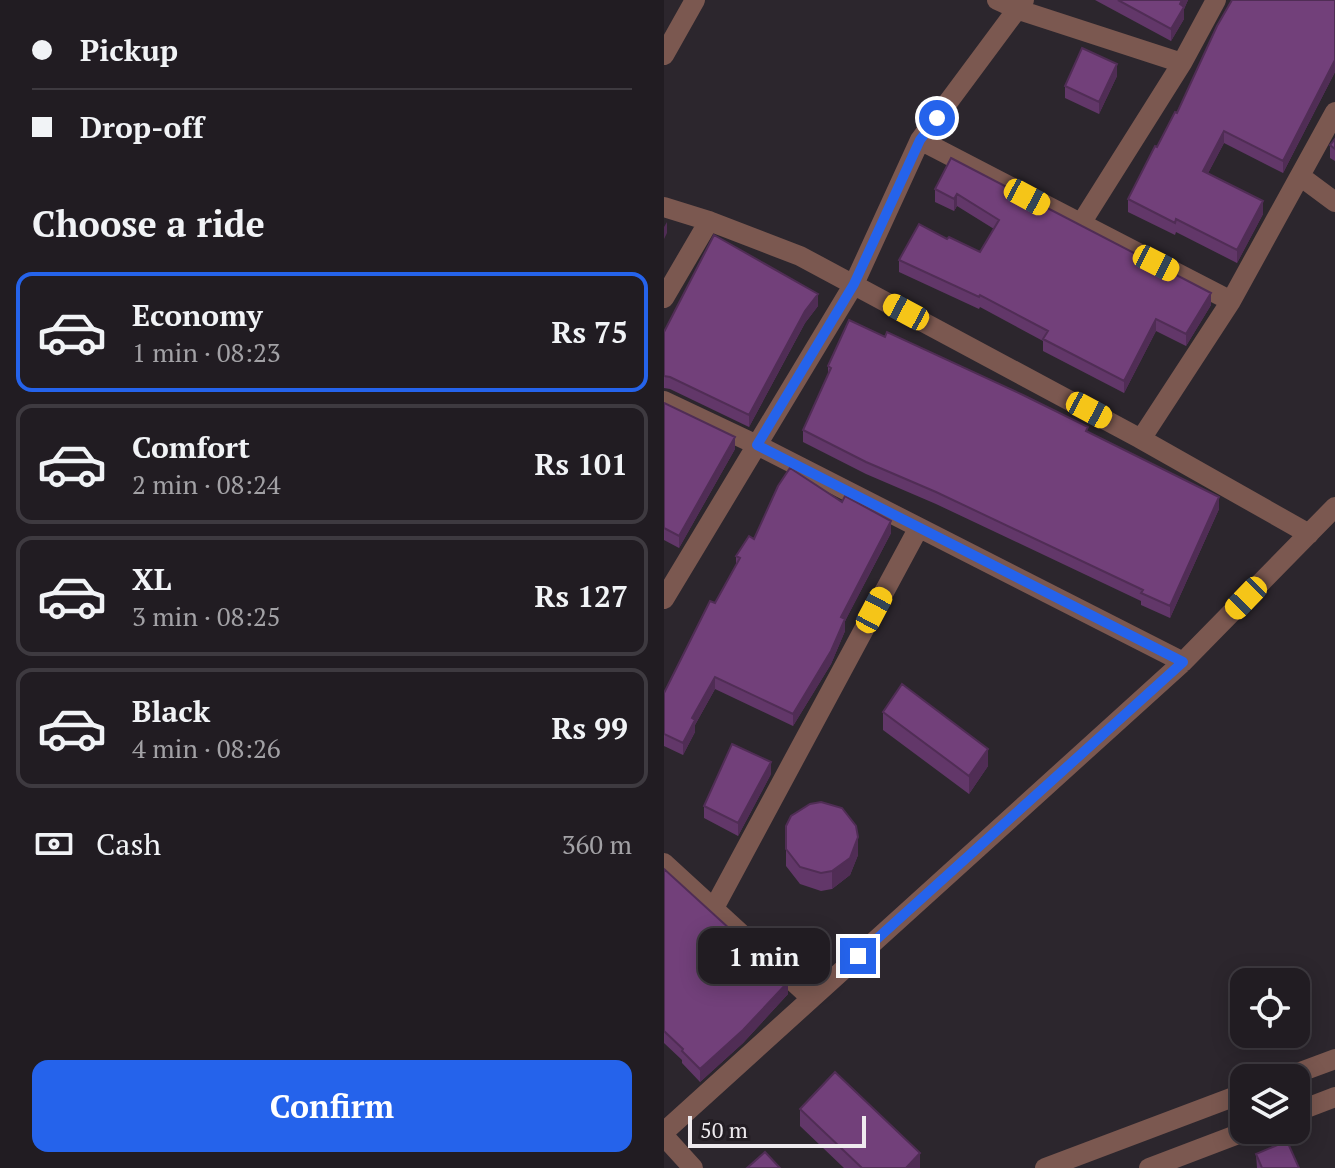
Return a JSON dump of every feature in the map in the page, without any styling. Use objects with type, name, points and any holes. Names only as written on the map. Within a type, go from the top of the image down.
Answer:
[{"type":"street","points":[[665,50],[695,0]]},
{"type":"street","points":[[997,0],[1022,5],[1182,63]]},
{"type":"street","points":[[1080,225],[1182,63],[1216,0]]},
{"type":"street","points":[[665,596],[854,284],[920,140],[1022,5]]},
{"type":"street","points":[[1141,439],[1231,301],[1335,112]]},
{"type":"street","points":[[920,140],[1231,301]]},
{"type":"street","points":[[1300,176],[1335,202]]},
{"type":"street","points":[[664,207],[800,256],[1141,439],[1309,534]]},
{"type":"street","points":[[664,298],[709,221]]},
{"type":"street","points":[[664,401],[757,445],[1183,662]]},
{"type":"street","points":[[693,1168],[664,1134],[1183,662],[1335,507]]},
{"type":"street","points":[[714,908],[918,529]]},
{"type":"street","points":[[664,863],[811,998]]},
{"type":"street","points":[[1310,1068],[1335,1059]]},
{"type":"street","points":[[1310,1107],[1335,1097]]},
{"type":"street","points":[[1045,1168],[1230,1098]]},
{"type":"street","points":[[1149,1168],[1230,1137]]},
{"type":"building","points":[[1118,0],[1182,0],[1180,4],[1184,7],[1171,29]]},
{"type":"building","points":[[1232,0],[1335,0],[1335,60],[1283,161],[1224,131],[1203,171],[1263,201],[1237,250],[1128,199],[1155,146],[1177,113]]},
{"type":"building","points":[[1082,48],[1117,64],[1099,102],[1065,86]]},
{"type":"building","points":[[951,158],[1211,293],[1186,334],[1156,319],[1124,381],[1043,339],[1048,331],[980,295],[899,260],[919,224],[980,252],[999,220],[957,194],[954,199],[935,189]]},
{"type":"building","points":[[714,235],[818,294],[805,311],[749,415],[664,376],[664,332]]},
{"type":"building","points":[[849,320],[885,337],[887,332],[1023,395],[1088,427],[1086,431],[1219,497],[1170,606],[1141,593],[1143,590],[803,430]]},
{"type":"building","points":[[664,403],[735,437],[679,536],[664,528]]},
{"type":"building","points":[[790,468],[842,502],[845,496],[891,521],[841,617],[845,619],[831,651],[793,714],[715,677],[692,718],[695,720],[683,743],[664,734],[664,693],[710,601],[715,603],[740,558],[736,556],[749,536],[754,539],[778,486]]},
{"type":"building","points":[[902,684],[988,749],[969,776],[883,712]]},
{"type":"building","points":[[732,744],[771,762],[738,823],[704,806]]},
{"type":"building","points":[[821,802],[842,808],[856,826],[858,837],[850,858],[832,871],[821,873],[800,867],[786,849],[786,826],[791,816],[810,804]]},
{"type":"building","points":[[664,869],[788,982],[743,1030],[700,1069],[664,1031]]},
{"type":"building","points":[[835,1072],[920,1153],[906,1168],[862,1168],[800,1109]]},
{"type":"building","points":[[1280,1144],[1288,1144],[1299,1168],[1262,1168],[1256,1154]]},
{"type":"building","points":[[765,1152],[780,1168],[747,1168]]},
{"type":"route","points":[[858,956],[1183,662],[757,445],[854,284],[920,140],[937,118]]}]
